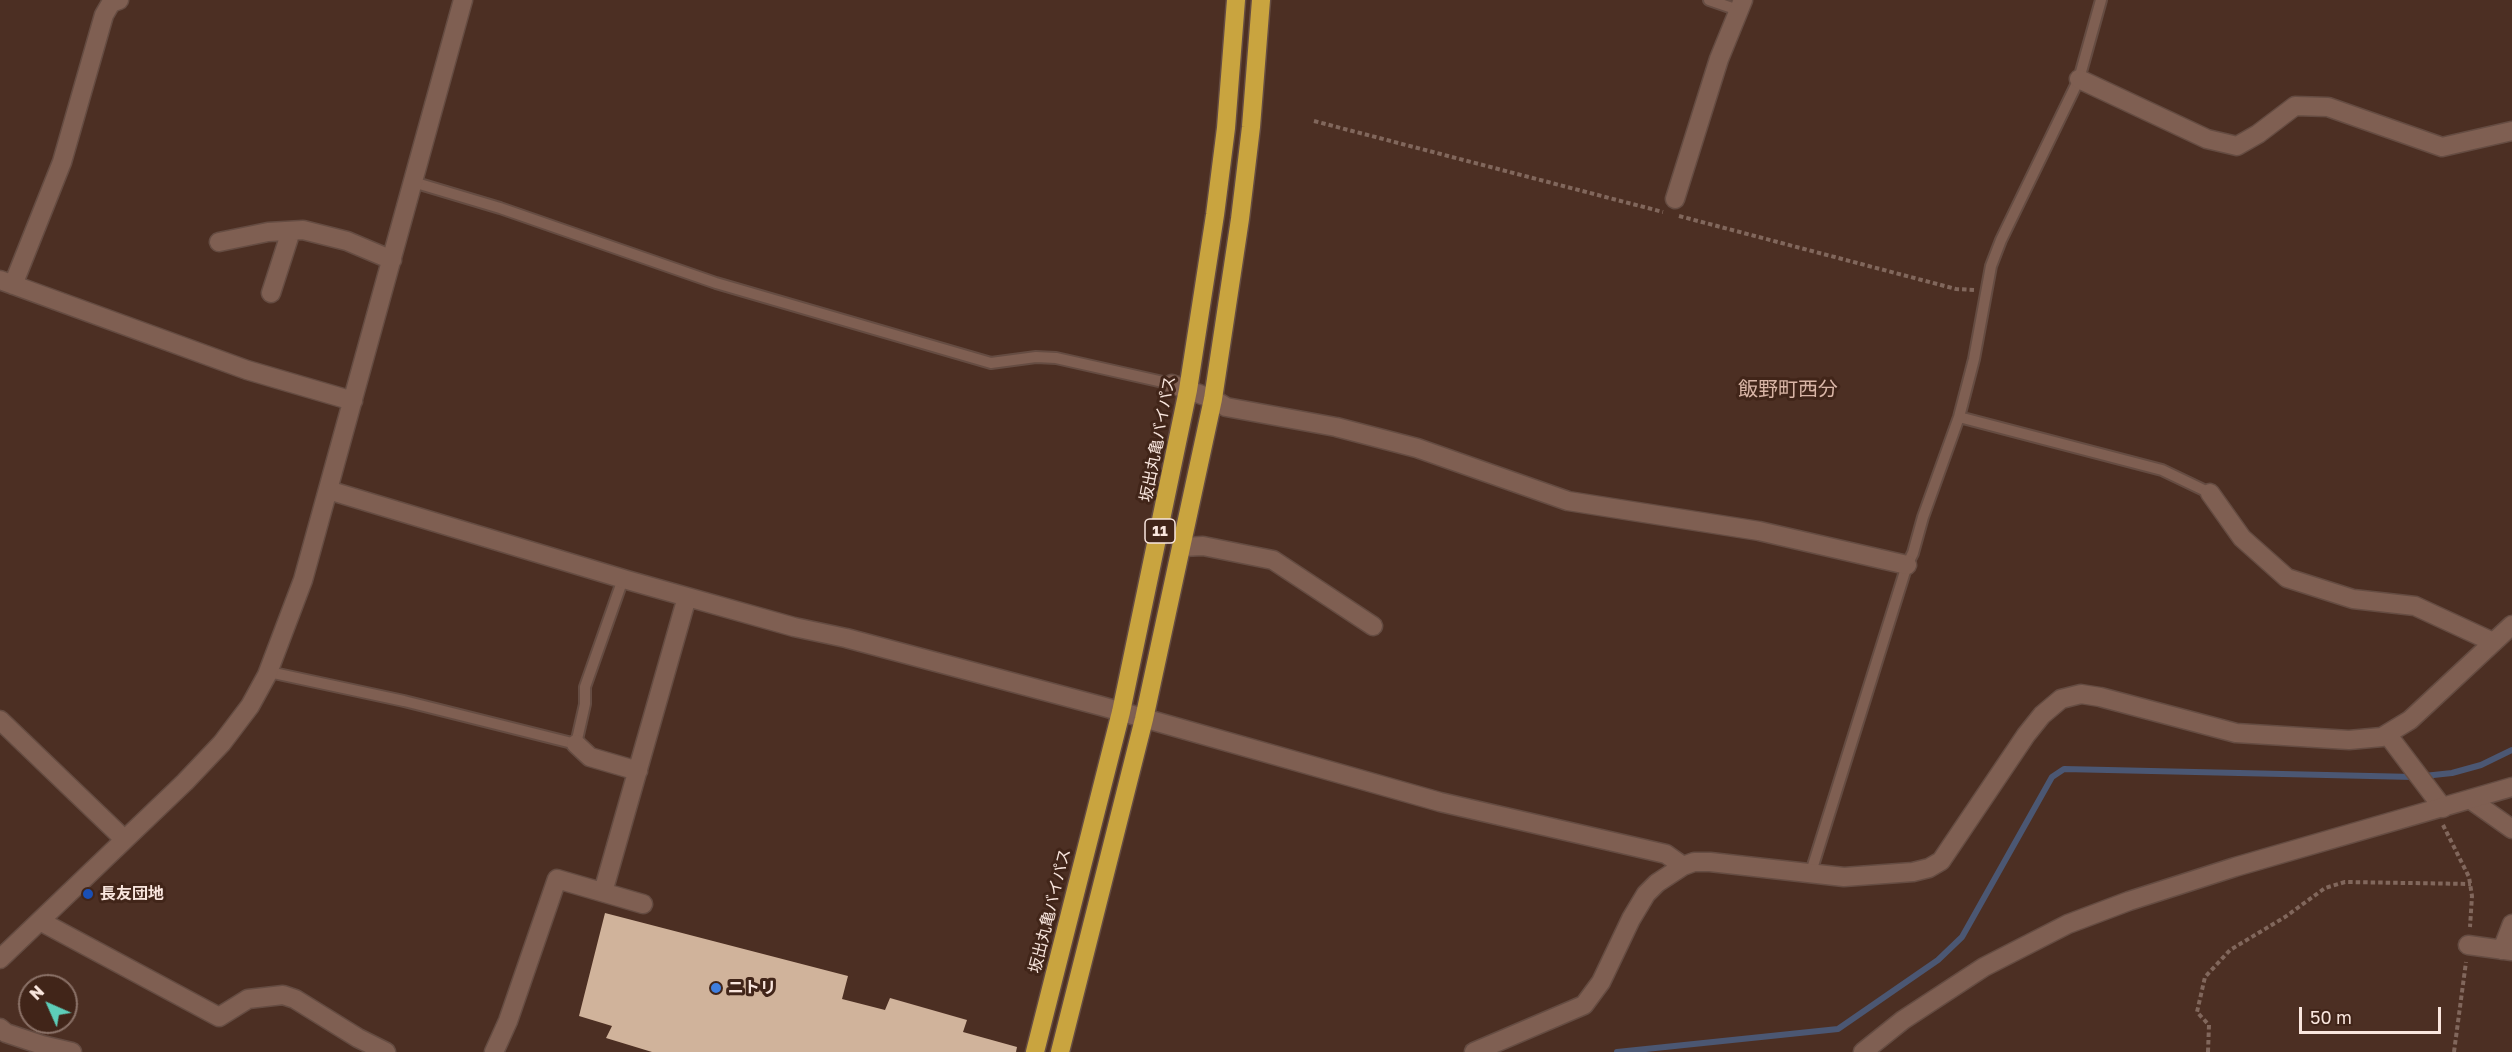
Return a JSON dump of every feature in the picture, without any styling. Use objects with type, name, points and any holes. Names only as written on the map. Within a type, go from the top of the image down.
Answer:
[{"type":"highway","name":"坂出丸亀バイパス","points":[[1035,1052],[1121,712],[1219,182],[1236,0]]},
{"type":"highway","name":"11","points":[[1060,1052],[1144,719],[1213,399],[1240,219],[1251,127],[1261,0]]},
{"type":"street","points":[[119,0],[111,3],[104,15],[62,162],[7,282],[247,370],[353,401]]},
{"type":"street","points":[[0,959],[185,782],[222,743],[250,705],[268,672],[303,580],[464,0]]},
{"type":"street","points":[[1676,199],[1719,59],[1740,5]]},
{"type":"street","points":[[2079,79],[2207,139],[2237,146],[2258,134],[2295,106],[2328,107],[2442,147],[2512,131]]},
{"type":"street","points":[[219,242],[268,232],[303,230],[347,241],[392,260]]},
{"type":"street","points":[[271,293],[291,231]]},
{"type":"street","points":[[1180,387],[1213,399],[1226,407],[1336,427],[1417,448],[1568,501],[1759,531],[1907,565]]},
{"type":"street","points":[[328,490],[623,579],[794,627],[846,638],[1121,712],[1440,802],[1666,855],[1683,866]]},
{"type":"street","points":[[2210,493],[2242,537],[2287,578],[2354,599],[2415,606],[2493,642]]},
{"type":"street","points":[[1182,547],[1203,546],[1273,560],[1373,626]]},
{"type":"street","points":[[603,892],[687,597]]},
{"type":"street","points":[[1474,1052],[1584,1005],[1597,989],[1631,919],[1646,894],[1657,883],[1683,866],[1694,862],[1710,862],[1844,877],[1870,877],[1913,872],[1929,868],[1941,861],[2026,735],[2053,705],[2071,696],[2082,694],[2100,697],[2236,733],[2349,740],[2387,734],[2410,720],[2512,625]]},
{"type":"street","points":[[0,720],[124,839]]},
{"type":"street","points":[[2387,734],[2443,808]]},
{"type":"street","points":[[576,744],[590,757],[638,771]]},
{"type":"street","points":[[1863,1052],[1903,1020],[1984,966],[2068,924],[2129,901],[2235,867],[2512,787]]},
{"type":"street","points":[[2471,800],[2512,829]]},
{"type":"street","points":[[494,1052],[508,1021],[556,879],[643,904]]},
{"type":"street","points":[[40,921],[219,1017],[248,999],[284,995],[296,999],[358,1038],[386,1052]]},
{"type":"street","points":[[2468,945],[2507,950],[2512,924]]},
{"type":"street","points":[[0,1028],[6,1033],[72,1052]]},
{"type":"lane","points":[[1710,0],[1740,5]]},
{"type":"lane","points":[[1811,872],[1907,565],[1913,554],[1923,517],[1959,417],[1974,359],[1991,266],[2001,240],[2079,79],[2101,0]]},
{"type":"lane","points":[[413,182],[500,208],[716,283],[991,363],[1036,357],[1056,358],[1180,387]]},
{"type":"lane","points":[[1959,417],[2162,470],[2210,493]]},
{"type":"lane","points":[[268,672],[404,701],[576,744],[585,704],[585,687],[623,579]]},
{"type":"path","points":[[1314,122],[1956,289],[1987,291]]},
{"type":"path","points":[[2208,1052],[2209,1025],[2197,1012],[2205,977],[2230,950],[2285,917],[2325,888],[2345,882],[2471,884]]},
{"type":"building","name":"ニトリ","points":[[605,913],[848,976],[842,999],[885,1010],[890,998],[967,1020],[963,1032],[1017,1047],[1016,1052],[652,1052],[606,1038],[612,1026],[579,1016]]},
{"type":"waterway","points":[[2424,776],[2452,773],[2481,765],[2512,750]]},
{"type":"waterway","points":[[1617,1052],[1838,1029],[1938,960],[1962,937],[2052,777],[2064,769],[2414,777]]},
{"type":"place","name":"長友団地","points":[[88,894]]},
{"type":"place","name":"ニトリ","points":[[716,988]]},
{"type":"district","name":"飯野町西分","points":[[1788,390]]}]
